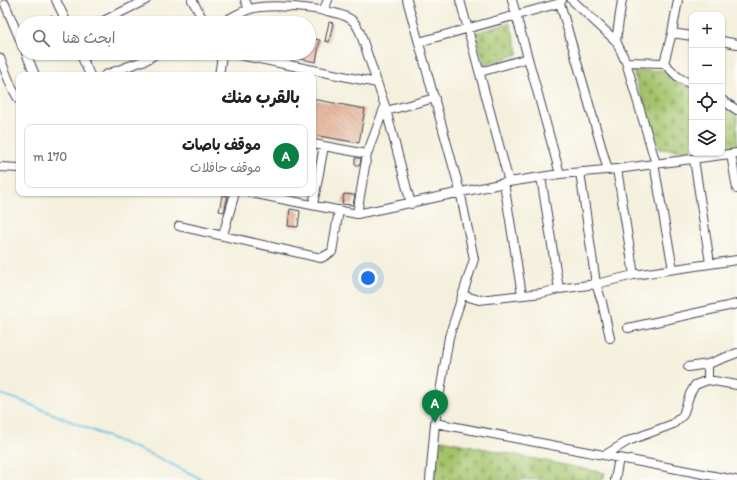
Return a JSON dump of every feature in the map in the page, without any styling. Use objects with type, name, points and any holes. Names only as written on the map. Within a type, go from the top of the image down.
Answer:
[{"type":"street","points":[[56,0],[64,16]]},
{"type":"street","points":[[113,16],[146,0]]},
{"type":"street","points":[[192,0],[201,16]]},
{"type":"street","points":[[245,0],[249,9]]},
{"type":"street","points":[[323,11],[328,0]]},
{"type":"street","points":[[407,0],[460,191],[474,259],[449,337],[435,423],[430,480]]},
{"type":"street","points":[[460,0],[480,72],[507,182],[522,295]]},
{"type":"street","points":[[512,0],[560,174]]},
{"type":"street","points":[[572,0],[616,41],[626,62],[655,164],[673,269]]},
{"type":"street","points":[[616,41],[622,0]]},
{"type":"street","points":[[664,63],[672,33],[678,0]]},
{"type":"street","points":[[419,42],[561,1],[608,170]]},
{"type":"street","points":[[5,3],[16,30]]},
{"type":"street","points":[[234,16],[249,9],[278,6],[323,11],[342,16],[353,21],[360,32],[386,109],[411,204]]},
{"type":"street","points":[[672,33],[689,36]]},
{"type":"street","points":[[725,42],[737,44]]},
{"type":"street","points":[[0,58],[16,95]]},
{"type":"street","points":[[480,72],[528,58]]},
{"type":"street","points":[[29,60],[34,72]]},
{"type":"street","points":[[82,60],[86,72]]},
{"type":"street","points":[[113,72],[145,60]]},
{"type":"street","points":[[219,72],[221,60]]},
{"type":"street","points":[[264,60],[377,83]]},
{"type":"street","points":[[626,62],[664,63],[678,77],[690,84]]},
{"type":"street","points":[[386,109],[434,98]]},
{"type":"street","points":[[725,102],[737,110]]},
{"type":"street","points":[[357,214],[367,154],[386,109]]},
{"type":"street","points":[[316,145],[367,154]]},
{"type":"street","points":[[316,190],[324,146]]},
{"type":"street","points":[[265,196],[357,214],[411,204],[460,191],[507,182],[560,174],[617,169],[734,154],[737,189]]},
{"type":"street","points":[[694,159],[710,264]]},
{"type":"street","points":[[0,167],[16,168]]},
{"type":"street","points":[[617,169],[634,275]]},
{"type":"street","points":[[580,172],[596,284],[602,302],[610,338]]},
{"type":"street","points":[[541,177],[559,289]]},
{"type":"street","points":[[223,235],[233,196]]},
{"type":"street","points":[[313,206],[315,196]]},
{"type":"street","points":[[179,226],[321,258],[332,252],[339,210]]},
{"type":"street","points":[[462,295],[480,300],[542,293],[596,284],[634,275],[737,260]]},
{"type":"street","points":[[628,328],[737,304]]},
{"type":"street","points":[[688,367],[708,364],[737,353]]},
{"type":"street","points":[[708,364],[708,380]]},
{"type":"street","points":[[605,455],[628,442],[673,424],[683,415],[695,385],[708,380],[737,385]]},
{"type":"street","points":[[435,423],[735,480]]},
{"type":"street","points":[[615,480],[619,458]]},
{"type":"green space","points":[[510,23],[519,54],[485,65],[475,33]]},
{"type":"green space","points":[[666,70],[680,83],[689,87],[689,151],[659,149],[633,71]]},
{"type":"green space","points":[[725,105],[737,116],[737,147],[725,149]]},
{"type":"green space","points":[[437,439],[605,473],[603,480],[434,480]]},
{"type":"building","points":[[329,22],[333,23],[329,42],[325,41]]},
{"type":"building","points":[[316,39],[320,40],[316,62],[306,60],[316,60]]},
{"type":"building","points":[[316,100],[365,109],[359,143],[316,136]]},
{"type":"building","points":[[355,158],[361,158],[360,165],[355,165]]},
{"type":"building","points":[[344,194],[355,195],[353,205],[342,204]]},
{"type":"building","points":[[222,196],[228,196],[224,212],[219,211]]},
{"type":"building","points":[[290,209],[300,211],[298,227],[288,226]]},
{"type":"waterway","points":[[0,394],[19,400],[157,457],[203,480]]},
{"type":"place","name":"موقف باصات","points":[[435,423]]}]
